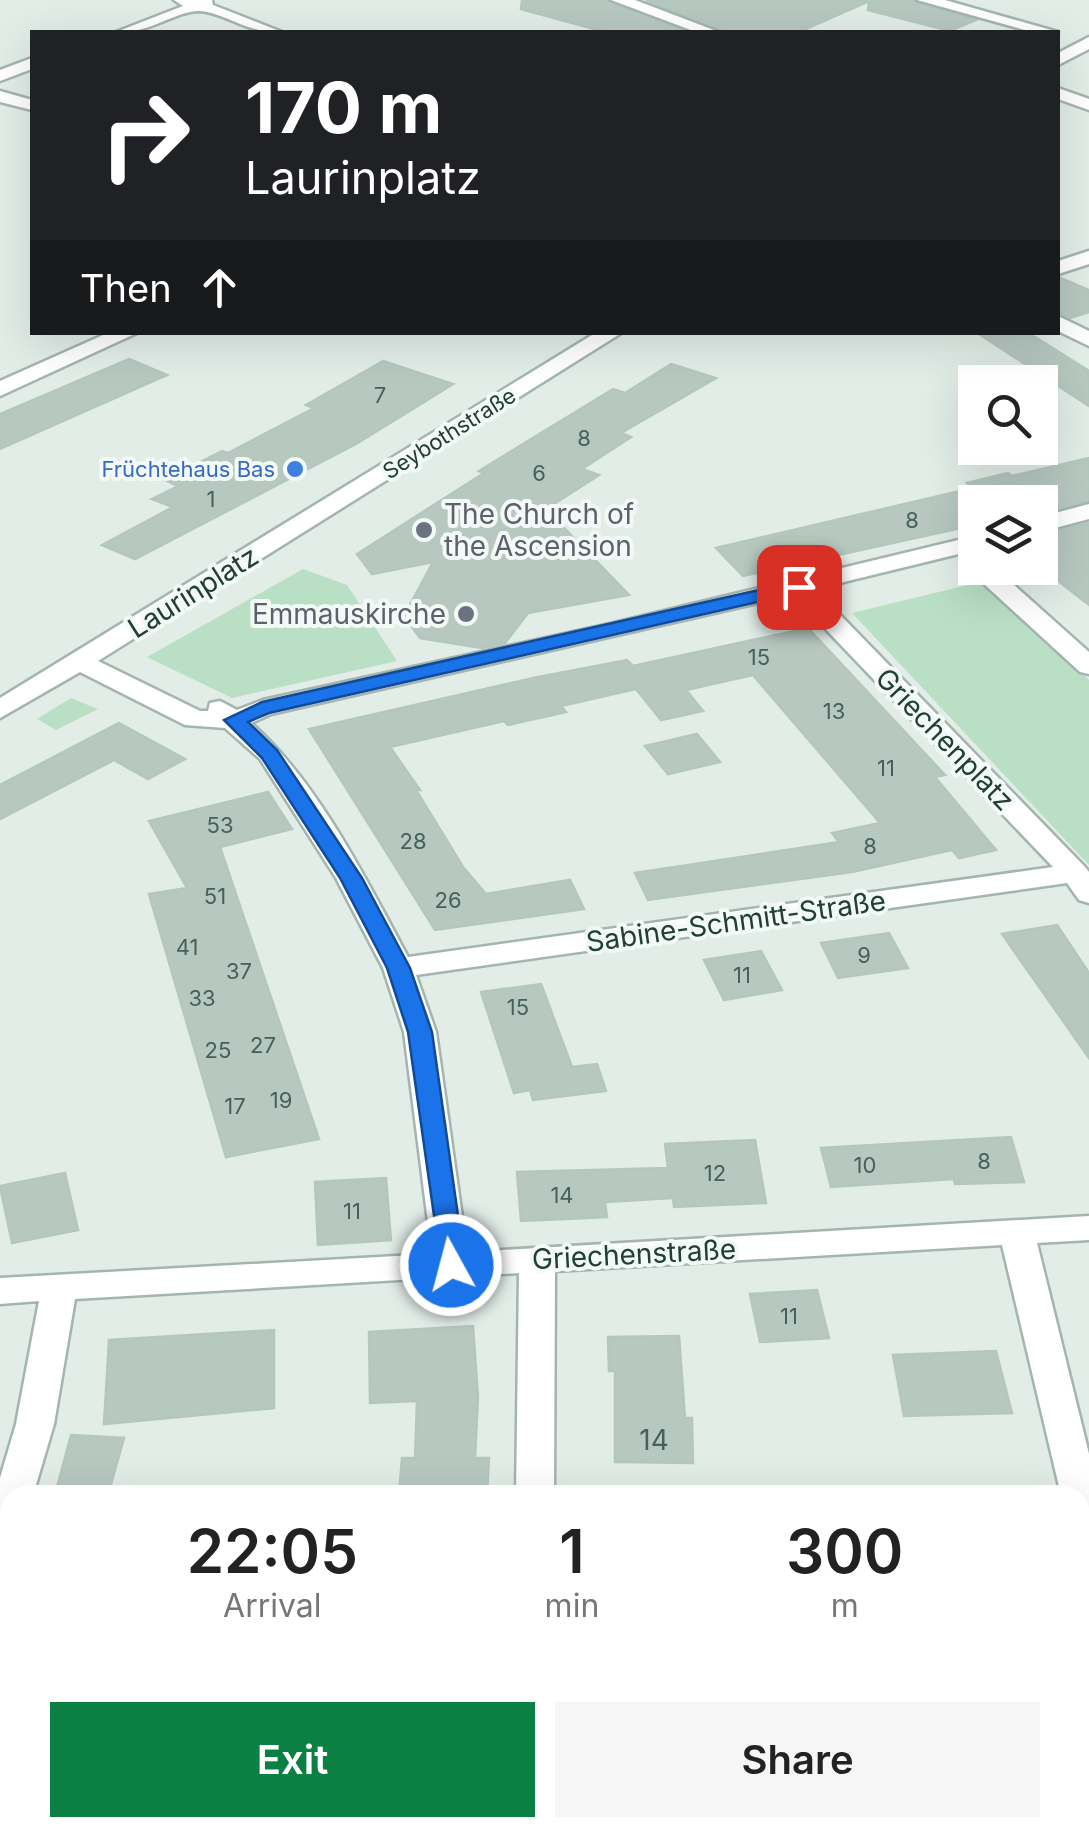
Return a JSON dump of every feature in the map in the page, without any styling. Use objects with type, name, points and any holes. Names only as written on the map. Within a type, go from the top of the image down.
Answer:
[{"type":"street","points":[[619,0],[705,30]]},
{"type":"street","points":[[925,0],[1042,30]]},
{"type":"street","points":[[129,30],[198,2],[269,30]]},
{"type":"street","points":[[1060,35],[1089,42]]},
{"type":"street","points":[[1060,59],[1089,42]]},
{"type":"street","points":[[0,76],[30,65]]},
{"type":"street","points":[[1060,95],[1089,105]]},
{"type":"street","points":[[0,96],[30,104]]},
{"type":"street","points":[[1060,267],[1089,257]]},
{"type":"street","points":[[1060,323],[1089,340]]},
{"type":"street","points":[[0,389],[122,335]]},
{"type":"street","name":"Seybothstraße","points":[[286,535],[608,335]]},
{"type":"street","points":[[1058,520],[1089,512]]},
{"type":"street","name":"Laurinplatz","points":[[0,710],[286,535]]},
{"type":"street","points":[[91,656],[195,718],[234,720],[262,708],[958,554]]},
{"type":"street","points":[[1000,585],[1089,666]]},
{"type":"street","name":"Griechenplatz","points":[[799,587],[1082,884]]},
{"type":"street","points":[[234,720],[270,754],[351,878],[398,968],[420,1032],[451,1265]]},
{"type":"street","name":"Sabine-Schmitt-Straße","points":[[398,968],[1082,884]]},
{"type":"street","name":"Griechenstraße","points":[[0,1291],[1089,1228]]},
{"type":"street","points":[[1016,1230],[1077,1485]]},
{"type":"street","points":[[535,1485],[537,1260]]},
{"type":"street","points":[[17,1485],[35,1424],[58,1289]]},
{"type":"green space","points":[[303,569],[347,585],[397,661],[232,698],[147,657]]},
{"type":"green space","points":[[968,585],[983,585],[1089,680],[1089,865],[852,613]]},
{"type":"green space","points":[[71,698],[98,709],[56,730],[37,719]]},
{"type":"building","points":[[522,0],[607,0],[682,30],[598,30],[521,9]]},
{"type":"building","points":[[646,0],[913,0],[976,20],[946,30],[868,10],[869,1],[804,30],[718,30]]},
{"type":"building","points":[[1060,278],[1089,290],[1089,312],[1070,318],[1060,313]]},
{"type":"building","points":[[981,335],[1032,335],[1089,371],[1089,406],[1058,386],[1058,365],[1026,365]]},
{"type":"building","points":[[129,359],[167,375],[0,449],[0,414]]},
{"type":"building","points":[[383,361],[453,384],[356,444],[135,559],[102,545],[173,507],[152,499],[178,486],[165,480],[222,451],[228,453],[314,408],[306,405]]},
{"type":"building","points":[[671,364],[716,378],[621,433],[631,437],[582,469],[599,475],[546,509],[629,595],[528,613],[505,643],[482,648],[420,638],[404,616],[433,562],[372,574],[357,554],[484,473],[479,471],[613,389],[625,393]]},
{"type":"building","points":[[1089,458],[1089,501],[1058,509],[1058,485],[967,483],[1008,473],[1012,476]]},
{"type":"building","points":[[958,492],[958,529],[743,576],[716,548]]},
{"type":"building","points":[[1089,523],[1089,605],[1058,581],[1058,531]]},
{"type":"building","points":[[808,628],[945,775],[935,777],[996,850],[959,858],[952,850],[852,872],[648,900],[635,873],[839,842],[832,833],[880,823],[753,675],[686,690],[703,711],[661,720],[636,689],[561,706],[566,712],[508,725],[504,721],[390,747],[420,790],[416,790],[463,867],[486,894],[570,880],[584,909],[435,930],[309,729],[538,677],[627,660],[633,666]]},
{"type":"building","points":[[119,723],[185,759],[148,779],[114,760],[0,819],[0,785]]},
{"type":"building","points":[[697,734],[720,762],[668,774],[645,746]]},
{"type":"building","points":[[268,792],[292,829],[220,847],[319,1139],[226,1157],[149,894],[187,888],[149,821]]},
{"type":"building","points":[[1057,925],[1089,973],[1089,1058],[1002,934]]},
{"type":"building","points":[[889,933],[908,968],[838,978],[821,943]]},
{"type":"building","points":[[761,951],[782,990],[724,1000],[704,960]]},
{"type":"building","points":[[541,984],[572,1067],[597,1064],[606,1091],[533,1100],[530,1090],[514,1093],[481,992]]},
{"type":"building","points":[[1011,1137],[1024,1182],[955,1184],[954,1179],[831,1187],[821,1148]]},
{"type":"building","points":[[755,1140],[766,1203],[674,1207],[673,1198],[605,1202],[607,1217],[521,1221],[517,1172],[668,1168],[665,1144]]},
{"type":"building","points":[[65,1173],[78,1230],[12,1243],[0,1186]]},
{"type":"building","points":[[386,1178],[391,1240],[318,1245],[315,1182]]},
{"type":"building","points":[[817,1290],[829,1338],[760,1342],[750,1294]]},
{"type":"building","points":[[473,1326],[478,1397],[475,1458],[489,1458],[488,1485],[400,1485],[402,1458],[415,1458],[417,1401],[370,1403],[369,1332]]},
{"type":"building","points":[[274,1330],[274,1408],[104,1424],[109,1340]]},
{"type":"building","points":[[679,1336],[685,1418],[692,1418],[693,1463],[615,1462],[615,1371],[609,1371],[608,1337]]},
{"type":"building","points":[[996,1351],[1012,1413],[904,1416],[893,1355]]},
{"type":"building","points":[[71,1435],[124,1438],[111,1485],[58,1485]]},
{"type":"place","name":"Früchtehaus Bas","points":[[295,469]]},
{"type":"place","name":"The Church of the Ascension","points":[[424,530]]},
{"type":"place","name":"Emmauskirche","points":[[466,614]]},
{"type":"route","points":[[451,1265],[420,1032],[398,968],[351,878],[270,754],[234,720],[262,708],[799,587]]}]
